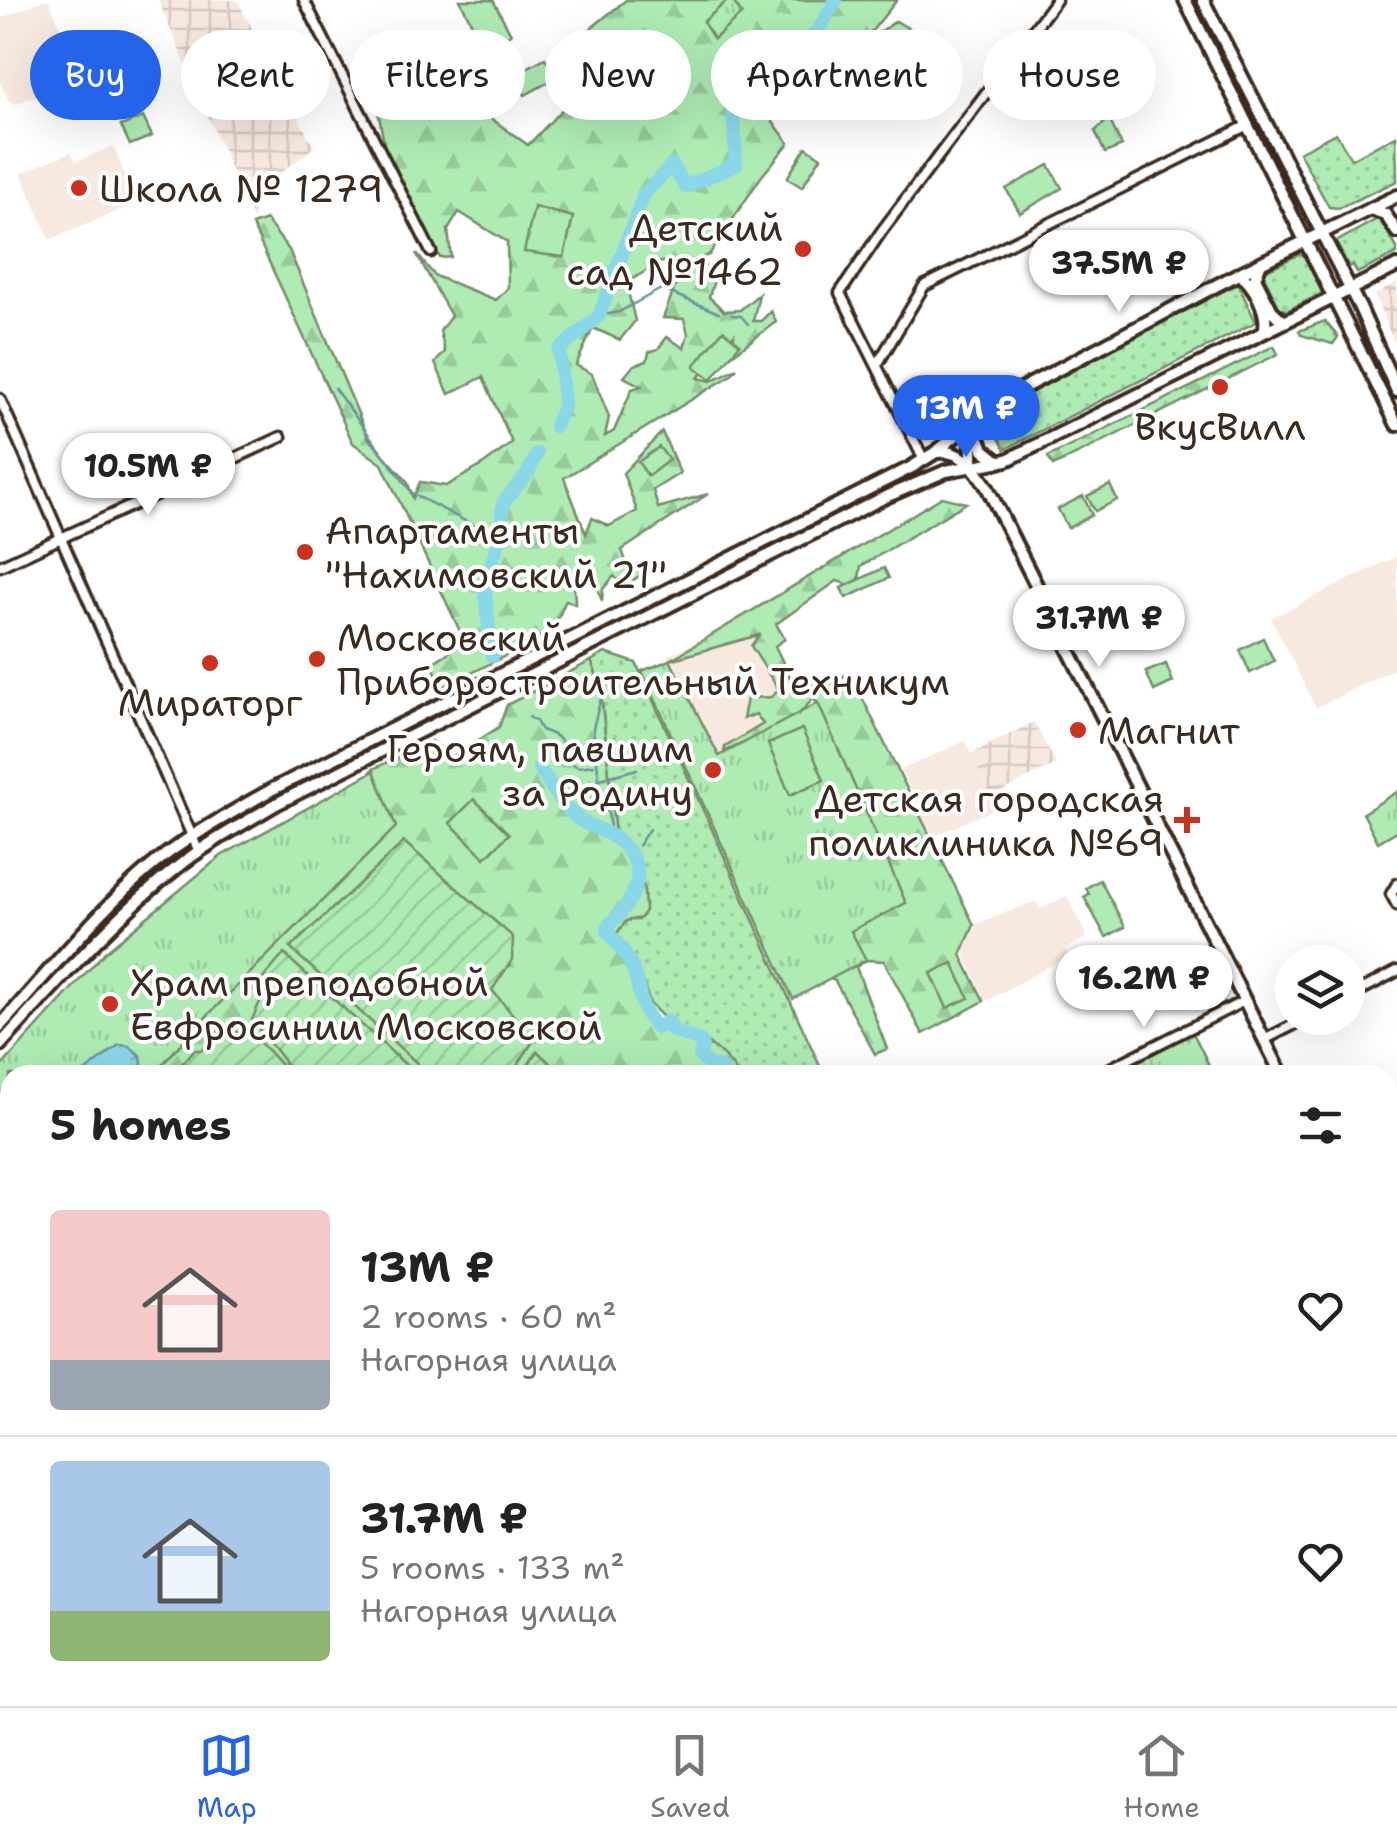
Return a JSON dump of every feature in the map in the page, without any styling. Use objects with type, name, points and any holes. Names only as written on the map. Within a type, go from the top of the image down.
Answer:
[{"type":"main road","points":[[1186,0],[1397,425]]},
{"type":"main road","points":[[1203,0],[1351,290],[1397,390]]},
{"type":"main road","points":[[0,1026],[112,905],[170,851],[271,790],[924,460],[995,403],[1238,274],[1397,196]]},
{"type":"main road","points":[[1370,208],[1385,214],[1397,232]]},
{"type":"main road","points":[[1262,262],[1255,278],[1272,312],[1284,322]]},
{"type":"main road","points":[[0,1045],[101,937],[199,852],[276,804],[427,725],[940,473],[998,463],[1397,266]]},
{"type":"main road","points":[[1238,274],[1248,279],[1267,319],[1264,332]]},
{"type":"main road","points":[[972,466],[970,449],[976,430],[995,403]]},
{"type":"main road","points":[[976,430],[983,450],[998,463]]},
{"type":"main road","points":[[936,452],[954,453],[972,466],[987,487],[1277,1065]]},
{"type":"main road","points":[[987,487],[988,476],[998,463]]},
{"type":"main road","points":[[940,473],[970,470],[987,487]]},
{"type":"street","points":[[304,0],[431,252]]},
{"type":"street","points":[[924,460],[840,294],[881,232],[1056,0]]},
{"type":"street","points":[[877,365],[924,286],[1248,126]]},
{"type":"street","points":[[0,399],[199,852]]},
{"type":"street","points":[[0,566],[281,437]]},
{"type":"street","points":[[1397,884],[1391,894],[1397,906]]},
{"type":"street","points":[[1365,988],[1397,972]]},
{"type":"street","points":[[1117,1065],[1244,1001]]},
{"type":"street","points":[[1264,1040],[1275,1034]]},
{"type":"shaded area","points":[[49,0],[62,30],[30,30],[30,98],[16,104],[9,101],[0,83],[0,19]]},
{"type":"shaded area","points":[[158,0],[237,0],[253,30],[181,30],[181,53]]},
{"type":"shaded area","points":[[210,120],[300,120],[314,147],[260,189],[253,220]]},
{"type":"shaded area","name":"Школа № 1279","points":[[113,146],[137,203],[50,240],[21,173],[71,152],[76,162]]},
{"type":"shaded area","points":[[1397,283],[1397,349],[1374,295]]},
{"type":"shaded area","points":[[1397,556],[1397,667],[1316,708],[1271,618]]},
{"type":"shaded area","points":[[747,615],[798,715],[719,756],[668,656]]},
{"type":"shaded area","points":[[1034,722],[1056,764],[991,797],[971,754]]},
{"type":"shaded area","points":[[965,741],[996,808],[932,837],[901,770]]},
{"type":"shaded area","points":[[1067,896],[1087,937],[1065,949],[1068,956],[986,1001],[964,953],[977,924],[1035,901],[1040,909]]},
{"type":"green space","points":[[460,0],[493,0],[509,30],[475,30]]},
{"type":"green space","points":[[626,0],[897,0],[873,30],[711,30],[711,120],[772,120],[789,143],[761,177],[709,255],[703,257],[707,277],[714,280],[709,297],[724,311],[740,310],[759,294],[753,321],[761,321],[771,311],[776,322],[732,355],[734,335],[698,378],[711,381],[737,368],[730,376],[564,478],[586,534],[592,518],[609,526],[637,511],[623,473],[662,432],[680,473],[653,490],[658,508],[708,494],[622,550],[629,570],[649,570],[624,586],[614,576],[603,589],[602,601],[593,577],[574,584],[575,604],[566,600],[552,632],[442,688],[432,663],[465,642],[382,464],[353,443],[252,225],[266,220],[289,250],[368,437],[407,481],[413,498],[420,482],[446,486],[512,443],[483,377],[449,394],[435,363],[445,352],[440,331],[451,316],[416,253],[435,276],[496,300],[508,288],[507,242],[459,212],[448,230],[451,257],[440,258],[384,144],[380,120],[493,120],[528,145],[552,120],[691,120],[691,30],[589,30]],"holes":[[[661,262],[675,262],[678,279],[663,318],[684,319],[688,334],[684,348],[667,337],[658,349],[649,352],[647,361],[634,365],[624,377],[641,386],[632,389],[614,431],[605,436],[609,417],[592,374],[576,365],[593,328],[620,340],[635,321],[626,283]]]},
{"type":"green space","points":[[728,0],[742,14],[724,30],[711,30],[711,34],[703,22]]},
{"type":"green space","points":[[896,21],[911,30],[882,30]]},
{"type":"green space","points":[[545,58],[545,84],[525,95],[525,69]]},
{"type":"green space","points":[[144,120],[152,136],[130,145],[121,126]]},
{"type":"green space","points":[[1109,120],[1122,146],[1105,153],[1095,131]]},
{"type":"green space","points":[[1336,133],[1351,159],[1396,136],[1397,181],[1339,208],[1329,207],[1299,152]]},
{"type":"green space","points":[[806,147],[821,157],[802,187],[787,178]]},
{"type":"green space","points":[[1049,165],[1062,188],[1020,213],[1006,189]]},
{"type":"green space","points":[[534,207],[573,217],[564,257],[524,252]]},
{"type":"green space","points":[[1379,218],[1397,254],[1357,273],[1353,265],[1349,267],[1336,242]]},
{"type":"green space","points":[[1298,255],[1309,256],[1328,290],[1288,310],[1280,309],[1265,271]]},
{"type":"green space","points":[[1238,284],[1256,322],[1005,449],[989,419],[1051,378]]},
{"type":"green space","points":[[1325,321],[1338,337],[1333,344],[1301,335],[1299,331]]},
{"type":"green space","points":[[723,330],[740,344],[711,380],[694,366]]},
{"type":"green space","points":[[1274,346],[1278,354],[1053,466],[1048,457]]},
{"type":"green space","points":[[659,447],[669,460],[648,476],[638,462]]},
{"type":"green space","points":[[1110,485],[1117,500],[1095,511],[1087,496]]},
{"type":"green space","points":[[1083,496],[1092,515],[1068,528],[1058,509]]},
{"type":"green space","points":[[942,497],[966,503],[861,566],[859,579],[850,585],[837,581],[776,624],[785,639],[775,646],[792,681],[814,675],[823,687],[850,673],[974,925],[961,955],[984,1001],[923,1034],[884,961],[866,960],[856,967],[887,1049],[875,1054],[835,981],[823,976],[818,703],[813,699],[793,721],[724,752],[725,747],[763,724],[756,714],[743,719],[747,698],[771,697],[779,690],[751,646],[759,635],[670,660]]},
{"type":"green space","points":[[884,568],[889,578],[846,598],[841,588]]},
{"type":"green space","points":[[1263,638],[1274,661],[1250,673],[1240,650]]},
{"type":"green space","points":[[605,653],[636,663],[819,1065],[729,1065],[708,1043],[690,1042],[672,1032],[671,1025],[650,1004],[642,980],[614,937],[626,920],[638,920],[636,868],[615,835],[600,684],[591,661]]},
{"type":"green space","points":[[670,660],[719,756],[818,703],[906,903],[851,931],[866,960],[793,999],[642,671]]},
{"type":"green space","points":[[591,661],[600,684],[615,835],[644,889],[645,910],[641,918],[626,921],[614,937],[644,987],[647,1020],[657,1028],[668,1022],[677,1034],[709,1045],[731,1065],[162,1065],[193,1030],[373,769],[431,741],[452,757],[499,727],[507,705]]},
{"type":"green space","points":[[1166,664],[1173,682],[1154,691],[1146,672]]},
{"type":"green space","points":[[802,729],[824,780],[790,795],[768,744]]},
{"type":"green space","points":[[374,771],[396,827],[162,1065],[3,1065],[105,952],[221,856]]},
{"type":"green space","points":[[1397,792],[1397,831],[1378,842],[1363,813]]},
{"type":"green space","points":[[474,799],[509,834],[485,858],[450,823]]},
{"type":"green space","points":[[404,842],[513,937],[512,960],[492,990],[534,1040],[518,1065],[419,1065],[290,948]]},
{"type":"green space","points":[[1100,880],[1125,927],[1106,937],[1084,897],[1089,894],[1086,888]]},
{"type":"green space","points":[[284,954],[406,1065],[287,1065],[252,1020],[262,997],[254,989]]},
{"type":"green space","points":[[953,963],[969,998],[947,1008],[931,973]]},
{"type":"green space","points":[[1151,976],[1164,1002],[1151,1009],[1138,983]]},
{"type":"green space","points":[[220,1030],[231,1031],[250,1036],[281,1065],[181,1065],[194,1050],[202,1050]]},
{"type":"green space","points":[[1193,1033],[1209,1065],[1130,1065]]},
{"type":"green space","points":[[537,1051],[552,1065],[528,1065]]},
{"type":"water","points":[[119,1045],[129,1046],[141,1056],[142,1064],[141,1065],[94,1065]]},
{"type":"waterway","points":[[555,426],[564,404],[559,350],[599,316],[644,194],[672,165],[685,187],[736,164],[735,60],[812,41],[836,0]]},
{"type":"waterway","points":[[599,316],[619,312],[661,289],[719,313]]},
{"type":"waterway","points":[[732,315],[741,316],[748,324]]},
{"type":"waterway","points":[[334,388],[413,494],[500,539]]},
{"type":"waterway","points":[[492,656],[484,584],[500,539],[503,503],[528,473],[537,454]]},
{"type":"waterway","points":[[602,694],[593,728],[599,779],[595,796],[608,813],[611,835]]},
{"type":"waterway","points":[[529,717],[541,730],[560,740],[567,761],[578,767],[594,765]]},
{"type":"waterway","points":[[539,768],[572,813],[612,836],[633,858],[637,869],[634,892],[608,926],[608,932],[632,967],[646,1014],[657,1028],[668,1021],[673,1031],[700,1041],[700,1056],[709,1065]]},
{"type":"waterway","points":[[600,779],[637,769]]},
{"type":"waterway","points":[[638,846],[649,829]]},
{"type":"place","name":"Школа № 1279","points":[[79,188]]},
{"type":"place","name":"Детский сад №1462","points":[[803,249]]},
{"type":"place","name":"ВкусВилл","points":[[1220,387]]},
{"type":"place","name":"Апартаменты \"Нахимовский 21\"","points":[[305,552]]},
{"type":"place","name":"Московский Приборостроительный Техникум","points":[[317,659]]},
{"type":"place","name":"Мираторг","points":[[210,663]]},
{"type":"place","name":"Магнит","points":[[1078,730]]},
{"type":"place","name":"Героям, павшим за Родину","points":[[713,770]]},
{"type":"place","name":"Детская городская поликлиника №69","points":[[1187,820]]},
{"type":"place","name":"Храм преподобной Евфросинии Московской","points":[[110,1004]]}]
